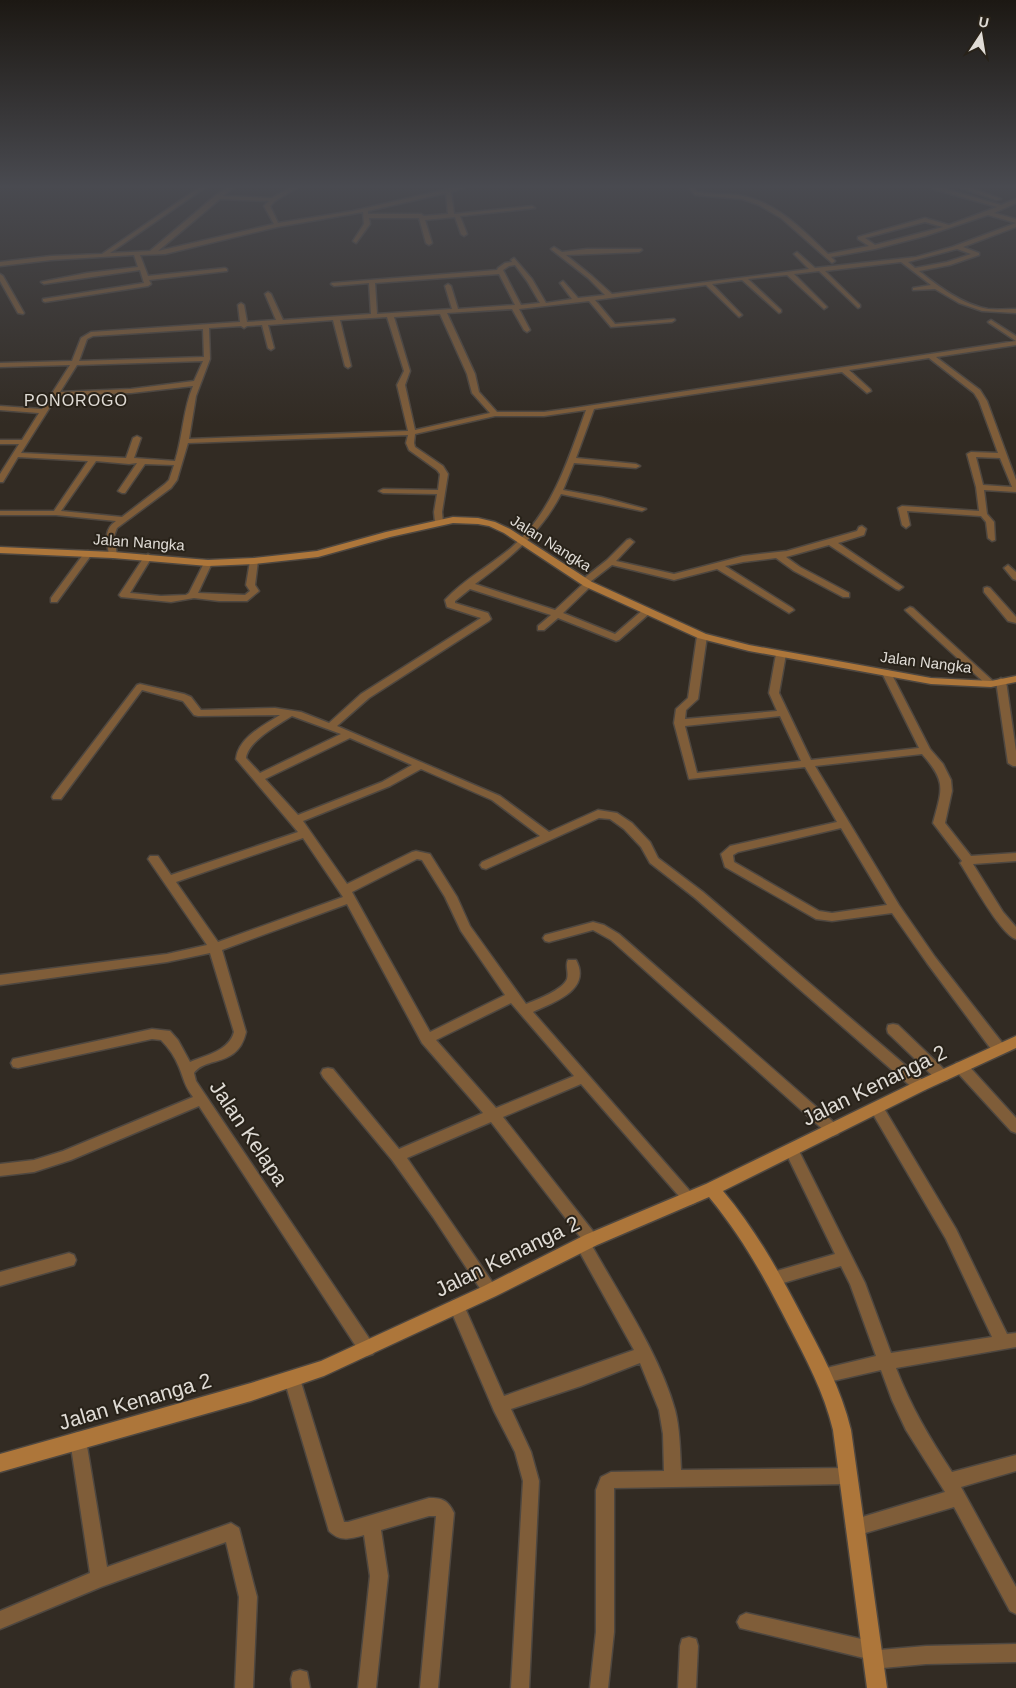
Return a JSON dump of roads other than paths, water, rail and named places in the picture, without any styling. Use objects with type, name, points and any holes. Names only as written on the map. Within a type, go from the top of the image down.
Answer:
[{"type":"street","points":[[504,266],[500,269],[501,272],[527,330]]},
{"type":"street","points":[[518,266],[530,280],[544,305]]},
{"type":"street","points":[[575,266],[610,296]]},
{"type":"street","points":[[813,266],[858,306]]},
{"type":"street","points":[[0,480],[75,363],[84,338],[91,334],[517,308],[788,272],[851,266]]},
{"type":"street","points":[[908,266],[934,287],[986,310],[1016,311]]},
{"type":"street","points":[[913,270],[938,266]]},
{"type":"street","points":[[44,282],[142,268],[149,283],[45,300]]},
{"type":"street","points":[[147,278],[226,270]]},
{"type":"street","points":[[334,284],[501,272]]},
{"type":"street","points":[[788,272],[824,307]]},
{"type":"street","points":[[0,276],[21,313]]},
{"type":"street","points":[[743,278],[779,311]]},
{"type":"street","points":[[372,282],[374,317]]},
{"type":"street","points":[[563,283],[576,301]]},
{"type":"street","points":[[707,283],[739,315]]},
{"type":"street","points":[[448,286],[456,312]]},
{"type":"street","points":[[914,289],[934,287]]},
{"type":"street","points":[[0,295],[11,293]]},
{"type":"street","points":[[268,294],[281,323]]},
{"type":"street","points":[[591,299],[612,326],[672,320]]},
{"type":"street","points":[[241,305],[244,326]]},
{"type":"street","points":[[443,312],[471,374],[476,393],[496,414]]},
{"type":"street","points":[[390,316],[407,371],[401,385],[412,433],[410,443],[412,448],[443,471],[444,474],[438,512],[439,522]]},
{"type":"street","points":[[336,319],[348,366]]},
{"type":"street","points":[[991,322],[1016,339]]},
{"type":"street","points":[[265,324],[271,348]]},
{"type":"street","points":[[113,555],[110,536],[113,527],[121,519],[168,486],[173,480],[185,441],[192,396],[206,359],[206,328]]},
{"type":"street","points":[[185,441],[412,433],[496,414],[544,414],[1016,342]]},
{"type":"street","points":[[929,355],[977,392],[983,401],[1016,488],[980,488]]},
{"type":"street","points":[[0,365],[206,359]]},
{"type":"street","points":[[842,368],[867,391]]},
{"type":"street","points":[[55,394],[121,392],[197,383]]},
{"type":"street","points":[[330,727],[365,696],[486,619],[485,616],[449,604],[450,600],[523,541],[541,521],[558,491],[591,407]]},
{"type":"street","points":[[0,408],[44,411]]},
{"type":"street","points":[[129,462],[137,438]]},
{"type":"street","points":[[0,442],[25,442]]},
{"type":"street","points":[[992,538],[990,522],[983,514],[980,488],[972,454],[1016,461]]},
{"type":"street","points":[[16,455],[178,463]]},
{"type":"street","points":[[56,513],[94,458]]},
{"type":"street","points":[[571,460],[636,466]]},
{"type":"street","points":[[122,491],[142,462]]},
{"type":"street","points":[[383,491],[441,492]]},
{"type":"street","points":[[558,491],[642,509]]},
{"type":"street","points":[[906,525],[902,508],[983,514]]},
{"type":"street","points":[[0,513],[56,513],[121,519]]},
{"type":"street","name":"Jalan Nangka","points":[[0,550],[148,557],[208,563],[254,561],[318,554],[439,522],[453,520],[485,522],[507,531],[587,582],[702,636],[781,654],[931,681],[996,683],[1016,679]]},
{"type":"street","points":[[610,562],[674,577],[717,564],[743,559],[780,556],[858,534],[862,529]]},
{"type":"street","points":[[541,628],[630,542]]},
{"type":"street","points":[[831,542],[899,587]]},
{"type":"street","points":[[54,600],[88,554]]},
{"type":"street","points":[[780,556],[797,569],[846,595]]},
{"type":"street","points":[[148,557],[124,595],[180,599],[193,595],[243,599],[250,597],[255,591],[250,584],[254,561]]},
{"type":"street","points":[[193,595],[208,563]]},
{"type":"street","points":[[717,564],[789,610]]},
{"type":"street","points":[[1008,568],[1016,576]]},
{"type":"street","points":[[468,585],[557,614],[616,638],[647,611]]},
{"type":"street","points":[[987,590],[1012,619],[1016,620]]},
{"type":"street","points":[[910,610],[996,683],[1011,732],[1013,763]]},
{"type":"street","points":[[702,636],[693,698],[681,709],[679,723],[693,777],[925,750]]},
{"type":"street","points":[[781,654],[774,693],[808,764],[895,908],[936,967],[999,1049]]},
{"type":"street","points":[[887,673],[925,750],[939,766],[946,780],[945,806],[939,816],[939,823],[968,861],[966,863],[974,877],[1016,935]]},
{"type":"street","points":[[57,797],[140,687],[187,699],[198,713],[275,711],[290,713],[350,734],[496,798],[548,837]]},
{"type":"street","points":[[290,713],[267,728],[241,752],[240,759],[296,820],[347,894],[427,1039],[493,1115],[587,1242],[644,1354],[667,1410],[671,1434],[673,1480]]},
{"type":"street","points":[[679,723],[782,713]]},
{"type":"street","points":[[259,778],[350,734]]},
{"type":"street","points":[[296,820],[386,784],[420,765]]},
{"type":"street","points":[[486,865],[598,814],[613,816],[628,826],[646,845],[654,860],[699,895],[920,1086]]},
{"type":"street","points":[[844,824],[734,849],[727,854],[726,859],[729,864],[816,915],[832,917],[895,908]]},
{"type":"street","points":[[168,880],[306,833]]},
{"type":"street","points":[[0,980],[167,958],[215,948],[347,894],[416,855],[426,857],[450,897],[465,928],[513,998],[584,1076],[690,1199]]},
{"type":"street","points":[[968,861],[1016,857]]},
{"type":"street","points":[[154,860],[215,948]]},
{"type":"street","points":[[549,938],[593,926],[615,937],[833,1130]]},
{"type":"street","name":"Jalan Kelapa","points":[[215,948],[238,1025],[240,1039],[224,1053],[187,1069],[186,1074],[192,1086],[367,1349]]},
{"type":"street","points":[[525,1010],[563,991],[571,984],[573,975],[572,964]]},
{"type":"street","points":[[427,1039],[513,998]]},
{"type":"street","points":[[893,1029],[942,1076]]},
{"type":"street","points":[[18,1063],[152,1034],[165,1035],[173,1044],[187,1069]]},
{"type":"street","name":"Jalan Kenanga 2","points":[[0,1463],[292,1379],[367,1349],[490,1291],[587,1242],[712,1189],[877,1109],[920,1086],[1016,1042]]},
{"type":"street","points":[[961,1067],[1016,1127]]},
{"type":"street","points":[[328,1073],[397,1156],[490,1291]]},
{"type":"street","points":[[397,1156],[584,1076]]},
{"type":"street","points":[[0,1170],[34,1166],[66,1156],[202,1099]]},
{"type":"street","points":[[824,1375],[884,1362],[1009,1341],[951,1234],[877,1109]]},
{"type":"street","points":[[792,1151],[857,1283],[884,1362],[904,1408],[947,1482],[958,1497],[1016,1605]]},
{"type":"street","points":[[712,1189],[740,1223],[773,1279],[824,1375],[836,1405],[842,1430],[856,1527],[876,1688]]},
{"type":"street","points":[[773,1279],[845,1258]]},
{"type":"street","points":[[0,1279],[69,1260]]},
{"type":"street","points":[[457,1306],[500,1405],[525,1454],[531,1481],[520,1688]]},
{"type":"street","points":[[500,1405],[581,1378],[644,1354]]},
{"type":"street","points":[[292,1379],[335,1525],[340,1530],[348,1531],[429,1507],[440,1507],[445,1513],[429,1688]]},
{"type":"street","points":[[78,1440],[100,1578]]},
{"type":"street","points":[[947,1482],[1016,1463]]},
{"type":"street","points":[[600,1688],[605,1632],[605,1490],[607,1483],[611,1480],[848,1476]]},
{"type":"street","points":[[856,1527],[958,1497]]},
{"type":"street","points":[[367,1688],[379,1576],[371,1524]]},
{"type":"street","points":[[0,1620],[100,1578],[231,1532],[239,1554],[248,1596],[244,1688]]},
{"type":"street","points":[[746,1622],[871,1655],[1016,1654]]},
{"type":"street","points":[[687,1688],[689,1646]]},
{"type":"district","name":"PONOROGO","points":[[76,400]]}]
